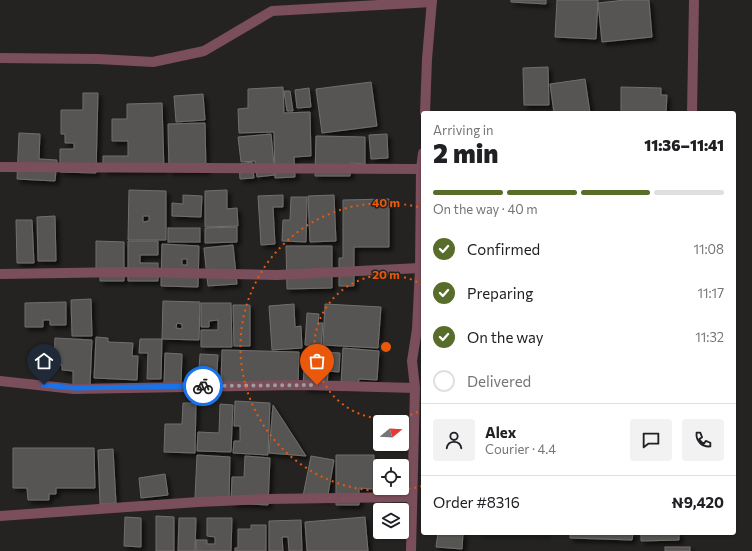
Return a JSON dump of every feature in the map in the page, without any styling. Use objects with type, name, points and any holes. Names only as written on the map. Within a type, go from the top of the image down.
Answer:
[{"type":"street","points":[[692,111],[694,0]]},
{"type":"street","points":[[0,58],[98,59],[153,62],[204,51],[272,11],[432,1],[427,59],[425,111]]},
{"type":"street","points":[[0,167],[421,169],[420,268],[417,329],[412,361],[415,388],[411,551]]},
{"type":"street","points":[[0,274],[127,272],[277,275],[420,268]]},
{"type":"street","points":[[0,380],[74,388],[303,385],[415,388]]},
{"type":"street","points":[[0,516],[205,501],[412,497]]},
{"type":"building","points":[[511,0],[546,0],[546,4],[511,2]]},
{"type":"building","points":[[557,0],[598,0],[596,39],[555,37]]},
{"type":"building","points":[[625,0],[649,0],[652,37],[602,42],[598,3]]},
{"type":"building","points":[[548,67],[549,105],[524,105],[523,68]]},
{"type":"building","points":[[585,79],[590,111],[554,111],[550,84]]},
{"type":"building","points":[[371,82],[377,126],[322,133],[316,89]]},
{"type":"building","points":[[283,87],[284,113],[310,112],[311,156],[294,157],[295,177],[275,178],[274,132],[239,133],[238,109],[248,108],[248,89]]},
{"type":"building","points":[[621,87],[661,88],[661,95],[667,95],[666,111],[621,111]]},
{"type":"building","points":[[309,88],[311,107],[297,108],[295,90]]},
{"type":"building","points":[[284,91],[290,91],[293,111],[287,111]]},
{"type":"building","points":[[83,93],[98,93],[96,173],[60,172],[60,149],[74,149],[74,143],[65,143],[65,134],[61,134],[61,110],[83,110]]},
{"type":"building","points":[[203,94],[205,120],[176,122],[174,96]]},
{"type":"building","points":[[162,103],[164,170],[103,171],[103,156],[128,156],[128,141],[112,141],[112,119],[127,119],[127,104]]},
{"type":"building","points":[[205,123],[206,171],[169,171],[168,124]]},
{"type":"building","points":[[19,133],[40,134],[39,159],[57,160],[55,181],[17,179]]},
{"type":"building","points":[[271,134],[275,175],[257,177],[255,161],[241,162],[238,137]]},
{"type":"building","points":[[387,134],[388,158],[371,159],[369,135]]},
{"type":"building","points":[[316,136],[365,137],[365,164],[350,163],[350,176],[315,176]]},
{"type":"building","points":[[252,162],[254,178],[240,179],[239,164]]},
{"type":"building","points":[[129,190],[166,191],[166,240],[128,240]],"holes":[[[143,216],[149,216],[149,221],[143,222]]]},
{"type":"building","points":[[227,190],[227,209],[237,208],[238,226],[205,227],[205,191]]},
{"type":"building","points":[[183,195],[202,196],[201,217],[172,216],[172,203],[183,204]]},
{"type":"building","points":[[283,195],[283,207],[273,207],[275,244],[261,245],[258,196]]},
{"type":"building","points":[[334,195],[336,241],[310,242],[308,196]]},
{"type":"building","points":[[291,197],[307,197],[306,242],[282,241],[283,220],[290,220]]},
{"type":"building","points":[[389,199],[389,247],[354,247],[354,286],[339,286],[339,258],[343,258],[343,200]]},
{"type":"building","points":[[55,216],[56,261],[38,261],[37,217]]},
{"type":"building","points":[[16,220],[32,220],[34,263],[17,263]]},
{"type":"building","points":[[237,227],[237,242],[205,243],[205,228]]},
{"type":"building","points":[[168,228],[200,228],[200,242],[168,242]]},
{"type":"building","points":[[96,241],[124,242],[124,281],[100,281],[100,271],[96,271]]},
{"type":"building","points":[[128,241],[158,241],[158,255],[140,255],[140,263],[158,263],[158,281],[128,281]]},
{"type":"building","points":[[162,244],[199,246],[198,287],[161,286]],"holes":[[[182,259],[187,259],[187,265],[182,265]]]},
{"type":"building","points":[[233,245],[237,284],[208,286],[204,248]]},
{"type":"building","points":[[286,246],[332,246],[332,288],[287,289]]},
{"type":"building","points":[[91,299],[92,336],[72,336],[71,300]]},
{"type":"building","points":[[163,301],[200,302],[199,340],[162,339]],"holes":[[[177,323],[182,324],[182,329],[176,328]]]},
{"type":"building","points":[[66,302],[66,325],[50,325],[50,320],[43,320],[43,327],[25,327],[25,303]]},
{"type":"building","points":[[201,303],[231,303],[232,347],[201,347],[201,330],[218,330],[218,320],[209,321],[209,327],[201,327]]},
{"type":"building","points":[[294,304],[295,327],[301,326],[302,348],[272,350],[269,306]]},
{"type":"building","points":[[325,304],[381,307],[378,348],[323,345]]},
{"type":"building","points":[[233,305],[250,305],[250,346],[234,346]]},
{"type":"building","points":[[307,313],[319,314],[318,323],[323,323],[321,346],[305,345]]},
{"type":"building","points":[[96,337],[108,338],[108,342],[133,343],[132,356],[138,356],[137,380],[94,378]]},
{"type":"building","points":[[55,338],[92,340],[90,387],[73,386],[73,371],[62,370],[62,365],[54,365]]},
{"type":"building","points":[[140,339],[162,339],[161,379],[147,379],[148,353],[139,353]]},
{"type":"building","points":[[343,348],[379,351],[377,380],[359,379],[358,386],[341,385]]},
{"type":"building","points":[[222,350],[299,352],[298,385],[221,382]]},
{"type":"building","points":[[305,351],[340,353],[339,372],[328,371],[327,389],[303,388]]},
{"type":"building","points":[[165,353],[182,354],[181,386],[164,385]]},
{"type":"building","points":[[200,354],[218,355],[216,386],[198,385]]},
{"type":"building","points":[[235,401],[270,403],[268,455],[233,453],[234,441],[240,441],[240,426],[234,426]]},
{"type":"building","points":[[183,403],[196,403],[195,453],[164,452],[165,424],[182,424]]},
{"type":"building","points":[[220,404],[233,405],[231,452],[197,451],[198,432],[219,433]]},
{"type":"building","points":[[273,405],[306,456],[269,453]]},
{"type":"building","points":[[13,448],[94,448],[95,488],[56,488],[56,494],[49,494],[49,500],[28,500],[27,488],[13,488]]},
{"type":"building","points":[[113,449],[116,503],[100,504],[98,450]]},
{"type":"building","points":[[197,455],[230,457],[229,499],[195,498]]},
{"type":"building","points":[[336,455],[374,455],[373,489],[359,488],[359,505],[336,505]]},
{"type":"building","points":[[245,456],[270,458],[268,505],[231,503],[232,477],[244,477]]},
{"type":"building","points":[[311,456],[334,460],[327,500],[303,496]]},
{"type":"building","points":[[165,474],[168,495],[141,498],[139,478]]},
{"type":"building","points":[[156,516],[174,517],[174,551],[156,551]]},
{"type":"building","points":[[125,517],[141,518],[141,547],[124,546]]},
{"type":"building","points":[[365,517],[368,551],[307,551],[305,522]]},
{"type":"building","points":[[179,518],[196,518],[195,551],[178,551]]},
{"type":"building","points":[[207,518],[232,518],[231,551],[196,551],[196,540],[207,540],[207,544],[215,544],[215,537],[207,536]]},
{"type":"building","points":[[301,520],[302,551],[289,551],[288,537],[282,537],[283,551],[269,551],[269,521]]},
{"type":"building","points":[[251,525],[266,525],[266,551],[235,551],[235,548],[238,548],[238,529],[251,529]]},
{"type":"building","points":[[438,535],[463,535],[462,549],[436,547]]},
{"type":"building","points":[[570,535],[633,535],[632,540],[570,538]]},
{"type":"building","points":[[641,535],[679,535],[679,540],[641,541]]},
{"type":"building","points":[[665,547],[690,547],[690,551],[665,551]]},
{"type":"way so far","points":[[203,386],[317,385]]},
{"type":"route","points":[[44,385],[74,388],[203,386]]}]
